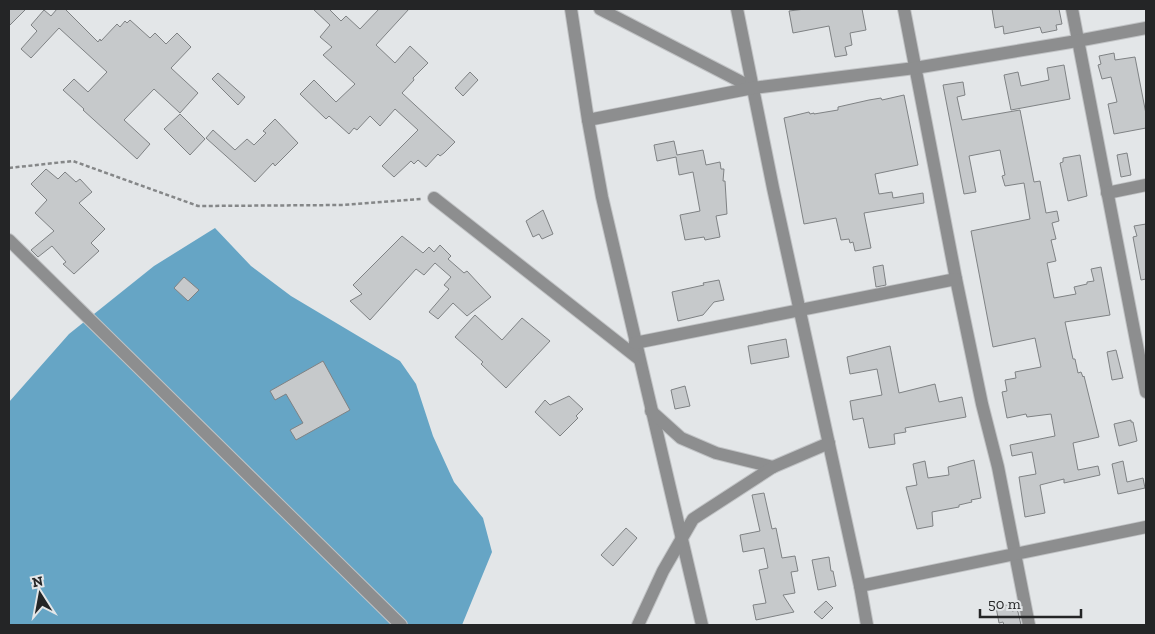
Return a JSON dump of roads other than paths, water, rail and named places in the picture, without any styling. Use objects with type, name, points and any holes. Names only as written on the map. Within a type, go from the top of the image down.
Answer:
[{"type":"street","points":[[571,9],[602,198],[702,625]]},
{"type":"street","points":[[600,9],[754,88]]},
{"type":"street","points":[[737,9],[773,188],[867,625]]},
{"type":"street","points":[[904,9],[956,279],[982,404],[998,467],[1029,625]]},
{"type":"street","points":[[1072,9],[1107,193],[1142,344],[1146,392]]},
{"type":"street","points":[[588,120],[754,88],[915,68],[1146,28]]},
{"type":"street","points":[[1107,193],[1146,185]]},
{"type":"street","points":[[434,198],[639,359]]},
{"type":"street","points":[[9,240],[401,625]]},
{"type":"street","points":[[635,343],[956,279]]},
{"type":"street","points":[[651,411],[681,438],[716,453],[774,467]]},
{"type":"street","points":[[638,625],[663,572],[693,519],[774,467],[829,443]]},
{"type":"street","points":[[860,586],[1146,527]]},
{"type":"water","points":[[215,228],[251,266],[291,296],[400,361],[416,384],[433,436],[454,482],[483,518],[492,552],[462,625],[9,625],[9,402],[69,334],[154,266]]}]
